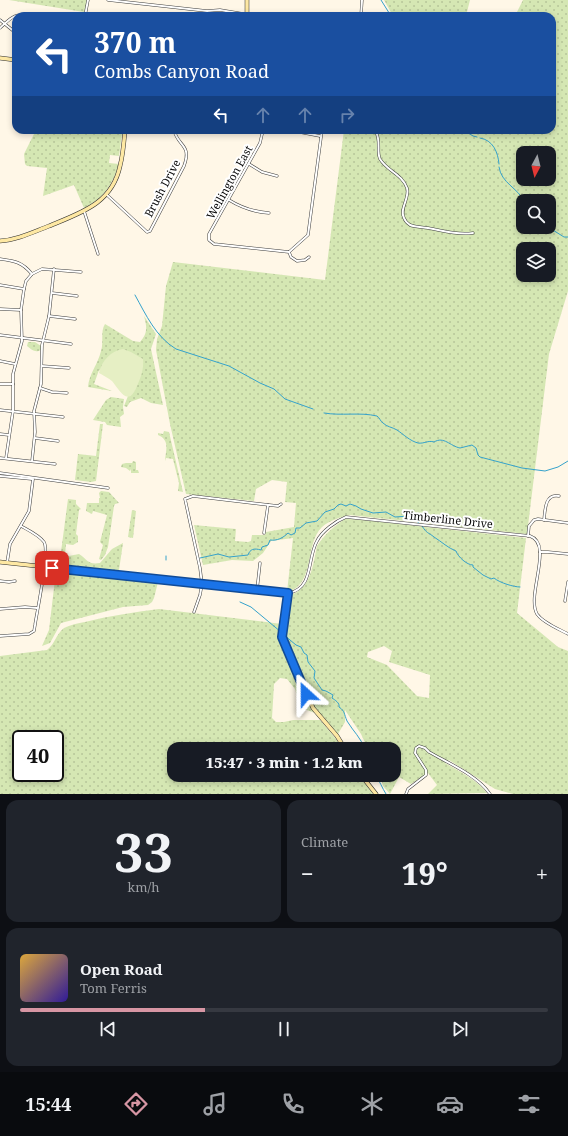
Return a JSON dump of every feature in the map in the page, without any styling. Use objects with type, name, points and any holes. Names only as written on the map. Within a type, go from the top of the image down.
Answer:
[{"type":"street","points":[[86,12],[88,0]]},
{"type":"street","points":[[108,0],[207,11],[220,10],[231,12]]},
{"type":"street","points":[[247,0],[247,12]]},
{"type":"street","points":[[361,12],[362,0]]},
{"type":"street","points":[[0,28],[12,17]]},
{"type":"street","points":[[0,20],[12,30]]},
{"type":"street","points":[[0,58],[12,60]]},
{"type":"street","points":[[0,242],[22,237],[84,211],[98,203],[114,182],[120,166],[124,134]]},
{"type":"street","name":"Brush Drive","points":[[106,194],[147,232],[150,230],[187,158],[186,150],[175,134]]},
{"type":"street","name":"Wellington East","points":[[262,134],[260,143],[210,234],[210,242],[214,244],[289,252]]},
{"type":"street","points":[[309,257],[297,262],[291,257],[289,252],[308,235],[320,136],[310,134]]},
{"type":"street","points":[[376,134],[379,141],[380,158],[383,163],[398,175],[407,188],[408,194],[403,214],[406,222],[412,225],[446,231],[465,234],[473,233]]},
{"type":"street","points":[[249,164],[262,172],[277,176]]},
{"type":"street","points":[[229,200],[243,208],[257,212],[269,213]]},
{"type":"street","points":[[84,211],[98,254]]},
{"type":"street","points":[[0,259],[12,260],[23,264],[32,274]]},
{"type":"street","points":[[6,458],[13,411],[12,384],[15,364],[22,337],[21,310],[26,281],[32,274],[42,269],[80,272]]},
{"type":"street","points":[[32,461],[35,438],[35,402],[40,388],[43,340],[49,316],[54,269]]},
{"type":"street","points":[[0,285],[24,288]]},
{"type":"street","points":[[52,293],[77,296]]},
{"type":"street","points":[[0,309],[21,310]]},
{"type":"street","points":[[49,316],[74,320]]},
{"type":"street","points":[[0,334],[71,344]]},
{"type":"street","points":[[0,360],[15,364]]},
{"type":"street","points":[[42,366],[69,368]]},
{"type":"street","points":[[0,384],[12,384]]},
{"type":"street","points":[[40,388],[52,392],[67,393]]},
{"type":"street","points":[[0,410],[63,417]]},
{"type":"street","points":[[0,434],[9,435]]},
{"type":"street","points":[[35,438],[58,440]]},
{"type":"street","points":[[0,458],[55,464]]},
{"type":"street","points":[[0,475],[27,477],[108,488]]},
{"type":"street","points":[[7,563],[10,544],[29,511],[33,479]]},
{"type":"street","points":[[194,612],[202,584],[185,499],[193,496],[278,506],[281,504]]},
{"type":"street","points":[[544,520],[546,503],[548,499],[553,496],[559,496]]},
{"type":"street","points":[[264,533],[268,505]]},
{"type":"street","name":"Timberline Drive","points":[[288,593],[298,590],[303,584],[309,570],[314,548],[318,539],[334,524],[346,517],[528,536]]},
{"type":"street","points":[[568,523],[534,520],[528,528],[528,536],[533,537],[538,541],[540,552],[534,600],[535,609],[542,619],[568,634]]},
{"type":"street","points":[[0,636],[29,634],[34,631],[46,548],[44,543],[39,538],[21,526]]},
{"type":"street","points":[[540,552],[568,554]]},
{"type":"street","points":[[0,562],[44,568],[288,593],[283,629],[283,641],[313,708],[341,742]]},
{"type":"street","points":[[257,590],[260,563]]},
{"type":"street","points":[[0,581],[15,581]]},
{"type":"street","points":[[566,601],[568,582]]},
{"type":"street","points":[[0,609],[25,607],[37,608]]},
{"type":"street","points":[[406,794],[408,789],[426,775],[426,770],[415,753],[416,748],[419,746],[425,748],[429,752],[472,777],[486,788],[490,794]]},
{"type":"street","points":[[367,782],[376,794]]},
{"type":"green space","points":[[9,0],[88,0],[84,12]]},
{"type":"green space","points":[[384,0],[470,0],[467,12],[391,12]]},
{"type":"green space","points":[[523,0],[568,0],[568,291],[549,354],[527,534],[350,515],[332,521],[322,527],[313,543],[306,573],[302,581],[296,588],[287,592],[293,538],[271,541],[263,553],[253,561],[232,560],[203,565],[194,525],[236,529],[235,541],[248,542],[251,541],[252,535],[265,535],[266,532],[294,527],[296,503],[285,502],[287,482],[272,480],[256,489],[254,501],[186,494],[170,424],[156,350],[157,339],[162,326],[166,286],[173,262],[325,280],[343,134],[556,134],[556,12],[517,12]]},
{"type":"green space","points":[[34,134],[122,134],[119,156],[110,155],[109,163],[119,164],[114,178],[97,200],[84,208],[74,185],[43,196],[47,168],[27,166],[25,164],[24,154]]},
{"type":"green space","points":[[144,316],[156,334],[151,349],[163,405],[151,403],[141,398],[130,402],[127,407],[124,406],[128,396],[131,395],[99,370],[94,384],[112,391],[88,387],[101,351],[105,324],[133,341],[140,342],[146,330]]},
{"type":"green space","points":[[28,342],[35,342],[41,346],[41,350],[32,350],[27,346]]},
{"type":"green space","points":[[123,349],[143,359],[143,370],[134,393],[127,397],[112,381],[99,373],[102,364],[111,354]]},
{"type":"green space","points":[[111,397],[124,399],[124,414],[120,417],[121,427],[107,425],[105,422],[93,420],[106,400]]},
{"type":"green space","points":[[100,424],[103,424],[96,481],[91,482],[75,480],[78,454],[96,456]]},
{"type":"green space","points":[[164,431],[169,432],[183,492],[178,491],[179,483],[173,459],[166,458],[165,461],[166,443],[162,437],[158,435],[158,433],[163,434]]},
{"type":"green space","points":[[133,461],[136,462],[136,470],[138,470],[139,473],[131,473],[131,469],[130,471],[121,467],[122,464],[132,463]]},
{"type":"green space","points":[[101,491],[109,492],[119,503],[115,504],[114,506],[108,547],[101,560],[99,559],[103,545],[100,542],[107,515],[93,511],[92,514],[86,511],[87,503],[99,503],[99,493]]},
{"type":"green space","points":[[68,499],[76,500],[76,504],[81,509],[79,510],[76,534],[78,536],[78,542],[73,545],[66,544],[65,555],[69,556],[79,554],[90,563],[100,563],[112,549],[123,543],[119,570],[117,573],[59,567]]},
{"type":"green space","points":[[132,510],[136,511],[133,538],[128,537]]},
{"type":"green space","points":[[345,519],[350,519],[526,538],[517,613],[558,647],[568,651],[568,794],[513,794],[495,789],[449,760],[445,763],[473,780],[487,793],[428,794],[437,785],[428,773],[411,784],[401,778],[401,742],[365,742],[345,710],[345,722],[338,734],[314,707],[291,656],[285,637],[290,595],[297,592],[307,582],[317,546],[326,534]],"holes":[[[384,646],[392,651],[389,662],[430,675],[429,698],[417,696],[387,665],[367,657],[368,652]]]},
{"type":"green space","points":[[56,571],[158,582],[154,598],[148,605],[123,607],[61,623],[50,643],[42,646],[49,630]]},
{"type":"green space","points":[[159,609],[282,624],[279,635],[281,641],[315,713],[304,709],[300,704],[295,689],[287,679],[280,678],[274,684],[272,718],[276,722],[293,720],[320,720],[338,742],[167,742],[167,782],[364,782],[373,794],[0,794],[0,656],[47,650],[64,628],[71,625],[112,616]]},
{"type":"green space","points":[[382,782],[396,782],[390,794],[383,786]]},
{"type":"waterway","points":[[381,0],[388,12]]},
{"type":"waterway","points":[[470,134],[477,137]]},
{"type":"waterway","points":[[480,138],[485,139],[494,147],[499,164]]},
{"type":"waterway","points":[[499,167],[500,173],[506,181],[520,194]]},
{"type":"waterway","points":[[556,232],[564,237],[568,237]]},
{"type":"waterway","points":[[135,295],[157,332],[176,349],[229,366],[274,389],[285,399],[313,409]]},
{"type":"waterway","points":[[324,413],[364,414],[377,416],[385,424],[415,442],[434,442],[441,440],[460,448],[472,445],[476,448],[480,457],[522,468],[545,471],[558,467],[568,461]]},
{"type":"waterway","points":[[200,558],[218,554],[229,557],[248,555],[250,551],[256,549],[261,550],[262,547],[268,545],[270,540],[280,539],[288,533],[291,535],[295,533],[296,528],[300,528],[306,523],[317,521],[325,512],[334,509],[341,504],[346,506],[350,504],[373,513],[386,512],[395,517],[410,516],[419,523]]},
{"type":"waterway","points":[[422,526],[428,533],[456,551],[463,560],[468,564],[473,565],[473,567],[483,575],[491,579],[494,578],[500,582],[520,587]]},
{"type":"waterway","points":[[240,602],[251,607],[281,632]]},
{"type":"waterway","points":[[284,635],[296,645],[301,647],[307,655],[308,662],[315,671],[314,678],[322,690],[333,695],[332,698],[338,703],[347,721],[361,742]]},
{"type":"waterway","points":[[379,782],[386,794]]},
{"type":"route","points":[[52,568],[288,593],[282,637],[306,694]]}]
